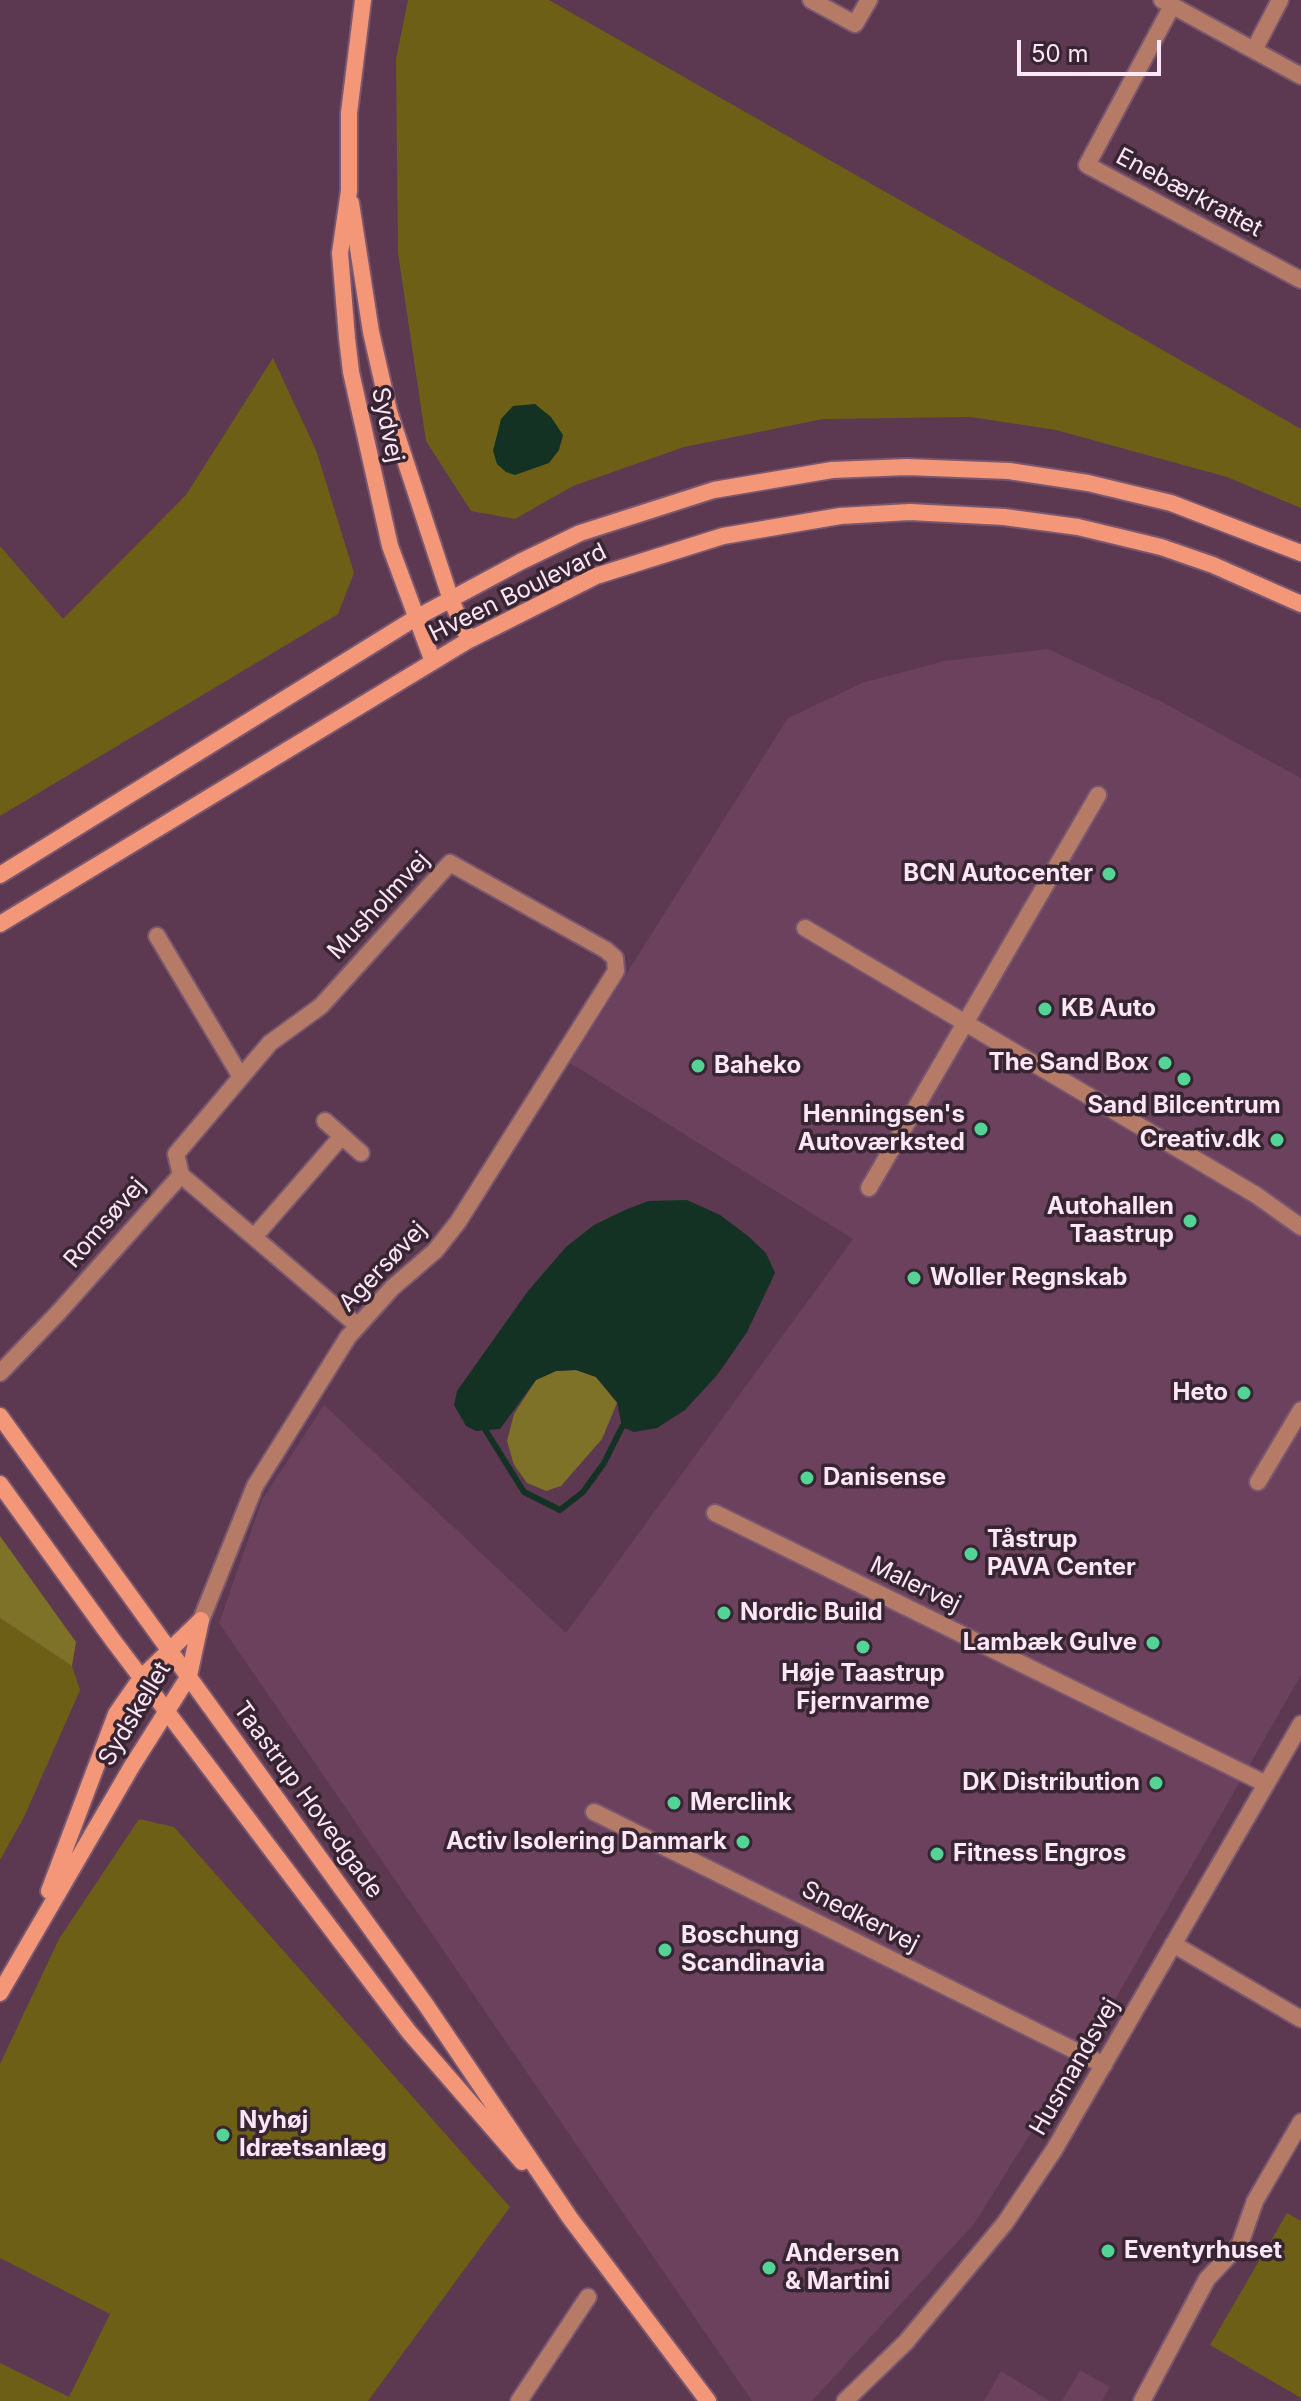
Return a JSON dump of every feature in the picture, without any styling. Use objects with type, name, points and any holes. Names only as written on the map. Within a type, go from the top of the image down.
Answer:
[{"type":"street","name":"Sydvej","points":[[363,0],[349,113],[349,191],[340,253],[351,372],[390,546],[414,619],[433,662]]},
{"type":"street","points":[[811,0],[855,24],[869,0]]},
{"type":"street","points":[[1254,50],[1280,0]]},
{"type":"street","points":[[1167,3],[1301,76]]},
{"type":"street","name":"Enebærkrattet","points":[[1167,3],[1087,165],[1301,280]]},
{"type":"street","name":"Sydvej","points":[[349,191],[371,332],[389,411],[451,600],[469,640]]},
{"type":"street","name":"Hveen Boulevard","points":[[0,875],[414,619],[580,533],[651,508],[756,481],[832,470],[907,467],[1009,471],[1088,483],[1171,503],[1229,522],[1301,553]]},
{"type":"street","name":"Hveen Boulevard","points":[[0,924],[469,640],[596,576],[664,552],[771,526],[896,513],[1004,517],[1078,527],[1161,547],[1213,565],[1301,604]]},
{"type":"street","points":[[869,1188],[1098,795]]},
{"type":"street","name":"Musholmvej","points":[[181,1175],[176,1154],[270,1043],[321,1006],[450,863],[606,950],[615,958]]},
{"type":"street","points":[[805,928],[1256,1195],[1301,1227]]},
{"type":"street","points":[[157,936],[241,1077]]},
{"type":"street","name":"Agersøvej","points":[[201,1620],[255,1486],[358,1326],[435,1251],[458,1222],[616,971],[615,958]]},
{"type":"street","points":[[325,1121],[361,1153]]},
{"type":"street","points":[[254,1237],[342,1136]]},
{"type":"street","name":"Romsøvej","points":[[0,1373],[181,1175],[358,1326]]},
{"type":"street","points":[[1258,1482],[1301,1410]]},
{"type":"street","name":"Taastrup Hovedgade","points":[[0,1416],[426,2005],[570,2218],[708,2401]]},
{"type":"street","name":"Taastrup Hovedgade","points":[[0,1484],[141,1678],[409,2032],[570,2218]]},
{"type":"street","name":"Malervej","points":[[715,1513],[1266,1784]]},
{"type":"street","name":"Sydskellet","points":[[34,1930],[116,1714],[141,1678],[201,1620]]},
{"type":"street","name":"Sydskellet","points":[[0,1993],[34,1930],[189,1676],[201,1620]]},
{"type":"street","name":"Husmandsvej","points":[[845,2401],[906,2342],[1005,2223],[1054,2150],[1301,1724]]},
{"type":"street","name":"Snedkervej","points":[[594,1812],[1104,2065]]},
{"type":"street","points":[[1173,1944],[1301,2019]]},
{"type":"street","points":[[1142,2401],[1207,2279],[1240,2244],[1255,2201],[1301,2122]]},
{"type":"street","points":[[519,2401],[588,2297]]},
{"type":"shaded area","points":[[408,0],[549,0],[1301,429],[1301,508],[1227,477],[1056,430],[971,417],[823,419],[684,447],[573,486],[515,519],[471,511],[426,441],[398,253],[396,59]]},
{"type":"shaded area","points":[[273,358],[316,450],[354,573],[338,614],[0,816],[0,546],[63,619],[186,495]]},
{"type":"shaded area","points":[[535,404],[551,417],[563,435],[559,450],[549,463],[515,475],[506,472],[497,464],[493,451],[501,419],[513,406]]},
{"type":"shaded area","points":[[1048,649],[1162,702],[1301,778],[1301,1675],[1120,1991],[974,2224],[812,2401],[752,2401],[219,1623],[262,1500],[324,1405],[566,1633],[853,1239],[570,1063],[788,718],[862,683],[944,661]]},
{"type":"shaded area","points":[[687,1200],[720,1215],[748,1236],[766,1253],[775,1273],[747,1332],[718,1374],[685,1410],[657,1428],[634,1432],[622,1427],[617,1402],[596,1377],[576,1370],[556,1371],[536,1380],[500,1429],[476,1431],[466,1426],[454,1405],[457,1391],[528,1291],[566,1247],[594,1225],[648,1201]]},
{"type":"shaded area","points":[[576,1370],[596,1377],[617,1403],[602,1439],[561,1486],[546,1491],[527,1483],[514,1465],[507,1441],[514,1414],[536,1380],[556,1371]]},
{"type":"shaded area","points":[[0,1536],[76,1642],[72,1666],[0,1618]]},
{"type":"shaded area","points":[[0,1618],[72,1666],[80,1690],[24,1817],[0,1860]]},
{"type":"shaded area","name":"Nyhøj Idrætsanlæg","points":[[139,1819],[174,1827],[510,2207],[368,2401],[0,2401],[0,2363],[69,2397],[110,2314],[0,2258],[0,2064],[59,1939]]},
{"type":"shaded area","points":[[1287,2213],[1301,2221],[1301,2398],[1210,2345]]},
{"type":"shaded area","points":[[1080,2370],[1110,2387],[1102,2401],[1062,2401]]},
{"type":"shaded area","points":[[1001,2371],[1050,2401],[984,2401]]},
{"type":"waterway","points":[[486,1431],[524,1492],[560,1510],[583,1492],[604,1463],[622,1427]]},
{"type":"place","name":"BCN Autocenter","points":[[1109,874]]},
{"type":"place","name":"KB Auto","points":[[1045,1009]]},
{"type":"place","name":"The Sand Box","points":[[1165,1063]]},
{"type":"place","name":"Baheko","points":[[698,1066]]},
{"type":"place","name":"Sand Bilcentrum","points":[[1184,1079]]},
{"type":"place","name":"Henningsen's Autoværksted","points":[[981,1129]]},
{"type":"place","name":"Creativ.dk","points":[[1277,1140]]},
{"type":"place","name":"Autohallen Taastrup","points":[[1190,1221]]},
{"type":"place","name":"Woller Regnskab","points":[[914,1278]]},
{"type":"place","name":"Heto","points":[[1244,1393]]},
{"type":"place","name":"Danisense","points":[[807,1478]]},
{"type":"place","name":"Tåstrup PAVA Center","points":[[971,1554]]},
{"type":"place","name":"Nordic Build","points":[[724,1613]]},
{"type":"place","name":"Lambæk Gulve","points":[[1153,1643]]},
{"type":"place","name":"Høje Taastrup Fjernvarme","points":[[863,1647]]},
{"type":"place","name":"DK Distribution","points":[[1156,1783]]},
{"type":"place","name":"Merclink","points":[[674,1803]]},
{"type":"place","name":"Activ Isolering Danmark","points":[[743,1842]]},
{"type":"place","name":"Fitness Engros","points":[[937,1854]]},
{"type":"place","name":"Boschung Scandinavia","points":[[665,1950]]},
{"type":"place","name":"Nyhøj Idrætsanlæg","points":[[223,2135]]},
{"type":"place","name":"Eventyrhuset","points":[[1108,2251]]},
{"type":"place","name":"Andersen & Martini","points":[[769,2268]]}]
